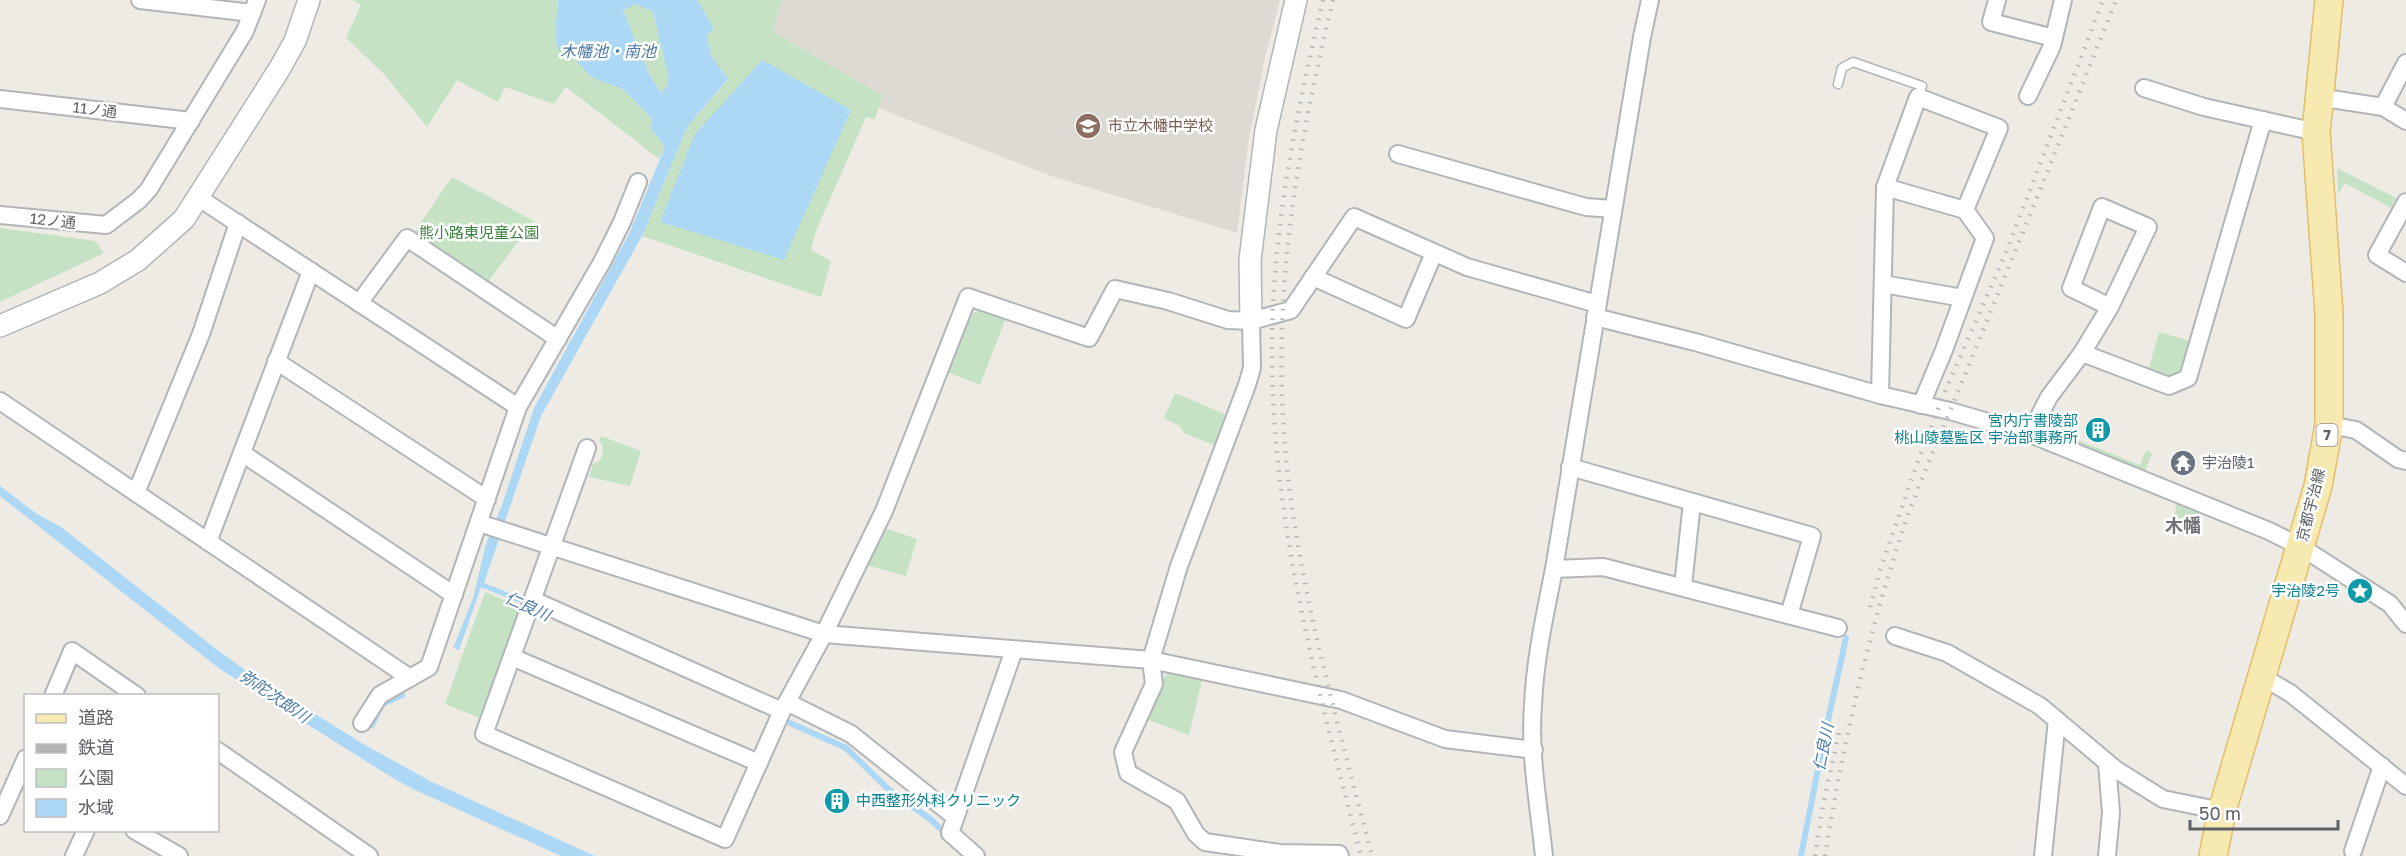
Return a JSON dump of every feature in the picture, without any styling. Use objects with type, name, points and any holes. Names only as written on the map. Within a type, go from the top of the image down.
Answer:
[{"type":"main road","name":"京都宇治線","points":[[2213,856],[2222,811],[2318,486],[2329,425],[2329,313],[2316,132],[2329,0]]},
{"type":"street","points":[[140,0],[255,7],[245,31],[191,121]]},
{"type":"street","points":[[0,326],[100,283],[138,260],[184,219],[280,68],[295,41],[309,0]]},
{"type":"street","points":[[1296,0],[1266,130],[1250,260],[1252,368],[1179,566],[1151,660],[1154,684],[1123,752],[1128,773],[1178,801],[1196,834],[1205,842],[1280,853],[1339,854],[1340,856]]},
{"type":"street","points":[[1544,856],[1532,706],[1542,626],[1554,569],[1650,0]]},
{"type":"street","points":[[1997,0],[1991,22],[2054,38]]},
{"type":"street","points":[[2028,96],[2054,38],[2063,0]]},
{"type":"street","points":[[2383,107],[2406,63]]},
{"type":"street","points":[[2144,88],[2204,106],[2316,132]]},
{"type":"street","points":[[1880,395],[1886,187],[1918,97],[1999,128],[1965,210]]},
{"type":"street","points":[[2318,97],[2383,107],[2406,121]]},
{"type":"street","name":"11ノ通","points":[[0,99],[191,121]]},
{"type":"street","points":[[2082,353],[2169,386],[2188,378],[2263,120]]},
{"type":"street","name":"12ノ通","points":[[0,215],[106,225],[139,200],[149,189],[191,121]]},
{"type":"street","points":[[1398,154],[1586,207],[1613,209]]},
{"type":"street","points":[[362,723],[380,695],[429,667],[482,524],[487,499],[518,407],[602,262],[622,222],[638,182]]},
{"type":"street","points":[[1886,187],[1965,210],[1985,238],[1921,405]]},
{"type":"street","points":[[199,198],[518,407]]},
{"type":"street","points":[[2406,202],[2377,255],[2406,273]]},
{"type":"street","points":[[2030,434],[2049,397],[2082,353],[2110,307],[2148,226],[2103,207],[2071,288],[2110,307]]},
{"type":"street","points":[[587,448],[484,734],[725,839],[784,708],[824,634],[884,511],[969,297],[1089,338],[1115,289],[1168,301],[1227,320],[1251,321],[1291,310],[1354,217],[1467,267],[1596,311],[1880,395],[2030,434],[2268,531],[2301,547],[2390,604],[2406,624]]},
{"type":"street","points":[[136,493],[201,334],[238,223]]},
{"type":"street","points":[[359,303],[407,238],[558,339]]},
{"type":"street","points":[[1313,277],[1406,319],[1434,253]]},
{"type":"street","points":[[208,542],[310,271]]},
{"type":"street","points":[[1883,284],[1963,298]]},
{"type":"street","points":[[276,361],[487,499]]},
{"type":"street","points":[[0,401],[410,678]]},
{"type":"street","points":[[2329,425],[2356,430],[2398,459],[2406,461]]},
{"type":"street","points":[[242,453],[454,595]]},
{"type":"street","points":[[1570,467],[1812,536],[1789,615]]},
{"type":"street","points":[[1683,586],[1692,502]]},
{"type":"street","points":[[482,524],[824,634],[1151,660],[1341,700],[1446,739],[1534,750]]},
{"type":"street","points":[[1554,569],[1603,567],[1838,628]]},
{"type":"street","points":[[533,601],[784,708],[851,734],[956,817]]},
{"type":"street","points":[[1894,636],[1947,653],[2040,706],[2107,763],[2163,799],[2222,811]]},
{"type":"street","points":[[976,856],[950,833],[1014,650]]},
{"type":"street","points":[[54,694],[72,651],[134,694]]},
{"type":"street","points":[[512,657],[759,764]]},
{"type":"street","points":[[2261,676],[2290,693],[2406,786]]},
{"type":"street","points":[[2043,856],[2057,720]]},
{"type":"street","points":[[219,752],[369,856]]},
{"type":"street","points":[[0,816],[24,762]]},
{"type":"street","points":[[2107,763],[2111,813],[2107,856]]},
{"type":"street","points":[[2353,851],[2382,766]]},
{"type":"street","points":[[74,856],[86,832]]},
{"type":"street","points":[[136,832],[179,856]]},
{"type":"lane","points":[[1838,84],[1842,68],[1853,62],[1922,86],[1918,97]]},
{"type":"shaded area","name":"市立木幡中学校","points":[[781,0],[1280,0],[1265,58],[1248,144],[1237,233],[1051,176],[878,108],[883,97],[773,32]]},
{"type":"green space","points":[[352,0],[558,0],[555,33],[560,50],[575,42],[579,46],[577,62],[593,78],[623,89],[652,119],[650,127],[665,147],[659,159],[566,87],[554,104],[505,87],[498,102],[457,80],[427,127],[384,74],[346,38],[361,5]]},
{"type":"green space","points":[[697,0],[781,0],[773,32],[883,96],[875,119],[866,117],[816,231],[811,250],[831,261],[821,297],[642,236],[687,127],[728,80],[711,56],[707,35],[713,28]]},
{"type":"green space","points":[[636,3],[653,12],[668,75],[667,86],[661,93],[649,74],[623,10]]},
{"type":"green space","points":[[2337,168],[2396,198],[2391,208],[2345,183],[2338,194]]},
{"type":"green space","name":"熊小路東児童公園","points":[[452,177],[534,221],[487,283],[414,232]]},
{"type":"green space","points":[[0,228],[95,241],[104,253],[0,302]]},
{"type":"green space","points":[[982,309],[1006,318],[980,385],[945,371],[968,315]]},
{"type":"green space","points":[[2159,332],[2191,341],[2183,370],[2170,377],[2148,371]]},
{"type":"green space","points":[[1175,393],[1229,416],[1218,447],[1184,433],[1180,426],[1164,418]]},
{"type":"green space","points":[[601,436],[641,451],[630,486],[589,477],[593,464],[600,460],[603,454],[603,447],[599,440]]},
{"type":"green space","points":[[2070,437],[2140,465],[2146,450],[2152,453],[2144,474],[2067,443]]},
{"type":"green space","points":[[2177,498],[2204,509],[2172,533]]},
{"type":"green space","points":[[888,529],[917,539],[906,576],[866,565],[880,533]]},
{"type":"green space","points":[[485,592],[521,607],[480,718],[445,704]]},
{"type":"green space","points":[[1170,671],[1202,680],[1189,735],[1146,719],[1161,681]]},
{"type":"water","name":"木幡池・南池","points":[[558,0],[697,0],[714,28],[707,35],[711,56],[728,79],[687,127],[642,236],[541,416],[484,583],[521,598],[519,603],[481,587],[459,650],[453,648],[473,598],[486,544],[502,505],[534,408],[629,234],[665,147],[650,127],[652,119],[623,89],[593,78],[577,62],[579,46],[574,42],[560,51],[555,33]],"holes":[[[636,4],[653,12],[668,75],[667,86],[661,93],[649,74],[623,10]]]},
{"type":"water","points":[[762,60],[851,110],[784,260],[660,222],[695,134]]},
{"type":"water","name":"弥陀次郎川","points":[[0,486],[37,514],[61,527],[252,675],[365,745],[432,782],[595,856],[561,856],[391,777],[220,669],[0,496]]},
{"type":"waterway","name":"仁良川","points":[[1801,856],[1846,638]]},
{"type":"waterway","points":[[372,725],[382,704],[402,695]]},
{"type":"waterway","name":"仁良川","points":[[779,718],[846,748],[888,789],[930,819],[946,834]]},
{"type":"railway","points":[[1323,0],[1304,83],[1282,208],[1274,292],[1273,401],[1278,467],[1299,598],[1328,728],[1361,856]]},
{"type":"railway","points":[[1333,0],[1311,98],[1294,196],[1284,293],[1282,394],[1285,452],[1302,568],[1328,685],[1372,856]]},
{"type":"railway","points":[[1870,607],[1881,567],[1918,461],[1943,396],[2007,250],[2103,0]]},
{"type":"railway","points":[[1825,856],[1854,704],[1873,629],[1903,529],[2116,0]]},
{"type":"railway","points":[[1815,856],[1823,805],[1839,732]]},
{"type":"place","name":"市立木幡中学校","points":[[1088,126]]},
{"type":"place","name":"宮内庁書陵部 桃山陵墓監区 宇治部事務所","points":[[2098,430]]},
{"type":"place","name":"宇治陵1","points":[[2183,463]]},
{"type":"place","name":"宇治陵2号","points":[[2360,591]]},
{"type":"place","name":"中西整形外科クリニック","points":[[837,801]]},
{"type":"district","name":"木幡","points":[[2183,526]]}]
